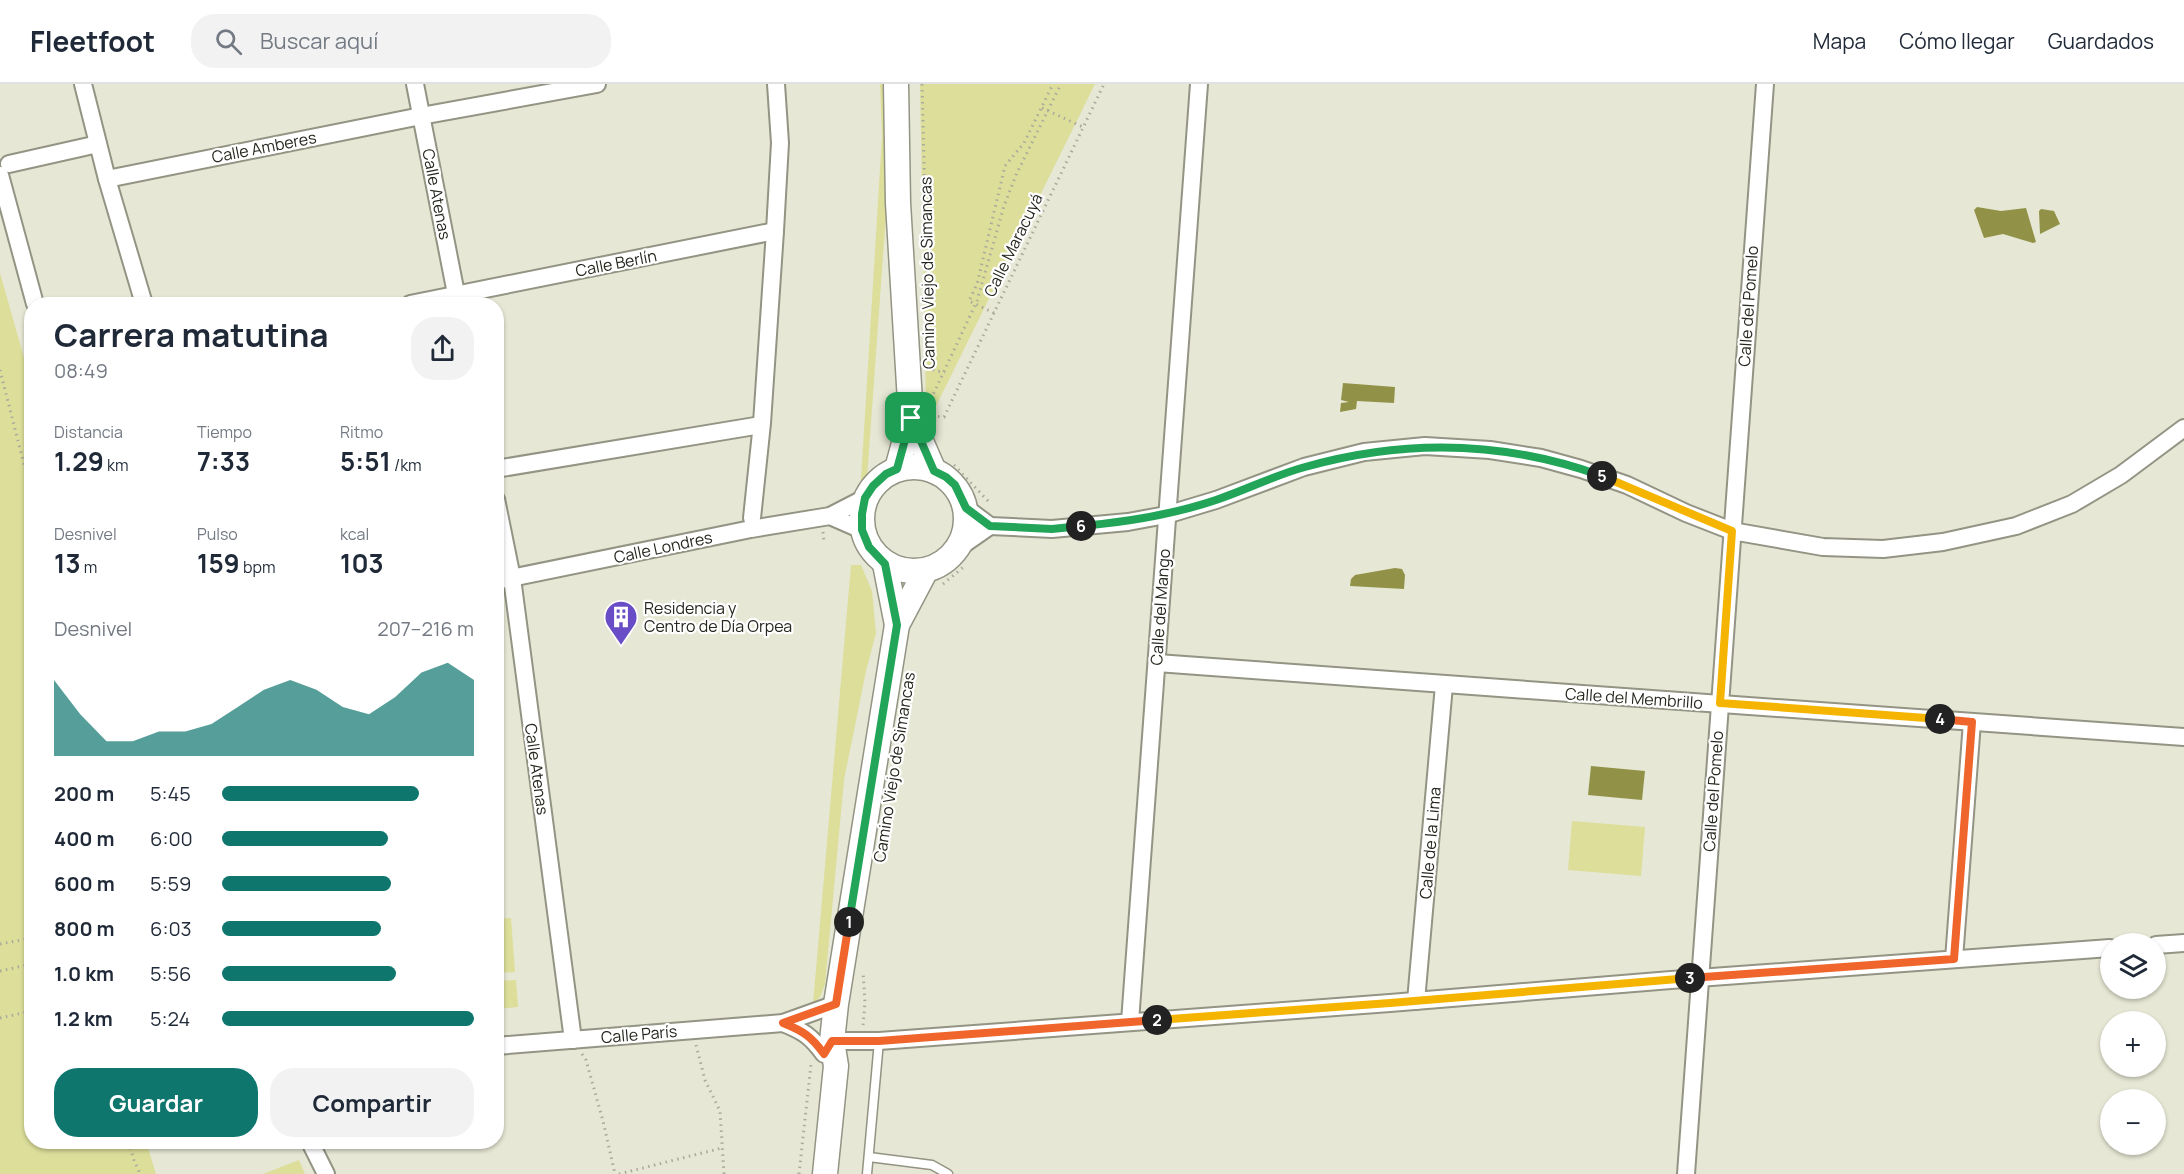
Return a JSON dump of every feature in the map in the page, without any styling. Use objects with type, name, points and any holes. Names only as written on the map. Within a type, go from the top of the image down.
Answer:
[{"type":"main road","name":"Camino Viejo de Simancas","points":[[896,84],[898,203],[925,414],[944,467]]},
{"type":"main road","name":"Camino Viejo de Simancas","points":[[897,469],[925,414]]},
{"type":"main road","points":[[907,467],[944,467],[946,477],[977,505],[967,522],[963,556],[945,562],[930,581],[912,571],[885,564],[869,547],[862,530],[862,514],[865,498],[873,486],[886,474],[907,467]]},
{"type":"main road","name":"Camino Viejo de Simancas","points":[[809,1174],[822,1053],[836,1004],[897,625],[885,564]]},
{"type":"main road","name":"Camino Viejo de Simancas","points":[[897,625],[930,581]]},
{"type":"main road","name":"Camino Viejo de Simancas","points":[[822,1053],[835,1053],[836,1072],[825,1174]]},
{"type":"main road","points":[[812,1145],[819,1160],[817,1174]]},
{"type":"street","points":[[83,84],[107,179],[142,297]]},
{"type":"street","name":"Calle Atenas","points":[[415,84],[456,297]]},
{"type":"street","name":"Calle Amberes","points":[[107,179],[421,116],[597,84]]},
{"type":"street","points":[[752,518],[761,425],[780,144],[776,84]]},
{"type":"street","name":"Calle del Mango","points":[[1130,1022],[1199,84]]},
{"type":"street","name":"Calle del Pomelo","points":[[1686,1174],[1765,84]]},
{"type":"street","points":[[33,297],[5,170],[98,144]]},
{"type":"street","name":"Calle Berlín","points":[[471,297],[775,231]]},
{"type":"street","points":[[504,468],[761,425]]},
{"type":"street","points":[[990,526],[1052,529],[1128,522],[1166,515],[1216,500],[1304,467],[1364,452],[1425,446],[1490,450],[1541,458],[1581,469],[1627,485],[1686,513],[1732,531],[1823,547],[1883,549],[1943,542],[2016,526],[2072,504],[2121,475],[2184,428]]},
{"type":"street","name":"Calle Londres","points":[[504,580],[751,529],[830,516],[865,498]]},
{"type":"street","points":[[977,505],[990,526]]},
{"type":"street","points":[[830,516],[862,530]]},
{"type":"street","points":[[963,556],[990,526]]},
{"type":"street","name":"Calle Atenas","points":[[504,580],[573,1040]]},
{"type":"street","name":"Calle del Membrillo","points":[[1157,663],[2184,737]]},
{"type":"street","name":"Calle de la Lima","points":[[1416,1001],[1444,685]]},
{"type":"street","points":[[1954,959],[1972,722]]},
{"type":"street","points":[[2166,944],[2184,942]]},
{"type":"street","points":[[822,1053],[879,1041],[2100,949]]},
{"type":"street","name":"Calle París","points":[[504,1045],[783,1023],[836,1004]]},
{"type":"street","name":"Calle París","points":[[783,1023],[813,1038],[822,1053]]},
{"type":"street","points":[[314,1149],[326,1174]]},
{"type":"lane","points":[[867,1174],[879,1041]]},
{"type":"lane","points":[[869,1157],[932,1164],[948,1174]]},
{"type":"path","name":"Camino Viejo de Simancas","points":[[922,84],[928,319]]},
{"type":"path","points":[[994,313],[969,301],[976,284],[1005,166],[1024,143],[1053,84]]},
{"type":"path","points":[[925,414],[976,303],[1004,206],[1016,175],[1061,84]]},
{"type":"path","name":"Calle Maracuyá","points":[[944,417],[1104,84]]},
{"type":"path","points":[[1042,108],[1083,127]]},
{"type":"path","name":"Camino Viejo de Simancas","points":[[929,375],[928,366],[935,371],[945,372]]},
{"type":"path","points":[[0,370],[24,464]]},
{"type":"path","points":[[925,414],[929,394]]},
{"type":"path","points":[[944,467],[977,505]]},
{"type":"path","points":[[930,581],[963,556]]},
{"type":"path","points":[[0,944],[24,940]]},
{"type":"path","points":[[863,965],[865,1002],[863,1025]]},
{"type":"path","points":[[0,971],[24,966]]},
{"type":"path","points":[[0,1018],[24,1013]]},
{"type":"path","points":[[692,1029],[705,1080],[720,1111],[724,1174]]},
{"type":"path","points":[[573,1040],[586,1060],[615,1174]]},
{"type":"path","points":[[799,1174],[822,1053]]},
{"type":"path","points":[[620,1174],[723,1148]]},
{"type":"path","points":[[131,1149],[140,1174]]},
{"type":"green space","points":[[880,84],[888,84],[887,201],[867,478],[861,480],[882,136]]},
{"type":"green space","points":[[920,84],[1095,84],[936,406],[926,406]]},
{"type":"green space","points":[[0,273],[24,358],[24,1149],[148,1149],[156,1174],[0,1174]]},
{"type":"green space","points":[[851,565],[861,565],[872,591],[876,633],[844,780],[825,984],[820,997],[813,1004]]},
{"type":"green space","points":[[1572,821],[1645,827],[1641,876],[1568,870]]},
{"type":"green space","points":[[504,918],[511,918],[515,972],[504,973]]},
{"type":"green space","points":[[516,980],[518,1007],[504,1008],[504,981]]},
{"type":"green space","points":[[299,1160],[305,1174],[263,1174]]},
{"type":"shaded area","points":[[1977,207],[2001,211],[2026,208],[2036,242],[2003,234],[1984,238],[1974,210]]},
{"type":"shaded area","points":[[2041,209],[2054,211],[2060,224],[2040,234],[2039,211]]},
{"type":"shaded area","points":[[1343,383],[1395,387],[1394,403],[1357,401],[1356,409],[1340,412],[1341,403],[1349,402],[1341,400]]},
{"type":"shaded area","points":[[1395,568],[1402,569],[1405,575],[1404,589],[1350,586],[1351,579],[1355,575]]},
{"type":"shaded area","points":[[1591,766],[1645,771],[1642,800],[1588,795]]},
{"type":"place","name":"Residencia y Centro de Día Orpea","points":[[621,646]]},
{"type":"route","points":[[911,418],[934,471],[955,485],[966,508],[990,526],[1052,529],[1128,522],[1166,515],[1216,500],[1304,467],[1364,452],[1425,446],[1490,450],[1541,458],[1581,469],[1627,485],[1686,513],[1732,531],[1720,703],[1972,722],[1954,959],[879,1041],[832,1041],[824,1054],[813,1038],[783,1023],[836,1004],[897,625],[885,564],[869,547],[862,530],[862,514],[865,498],[873,486],[886,474],[897,469],[911,418]]}]
